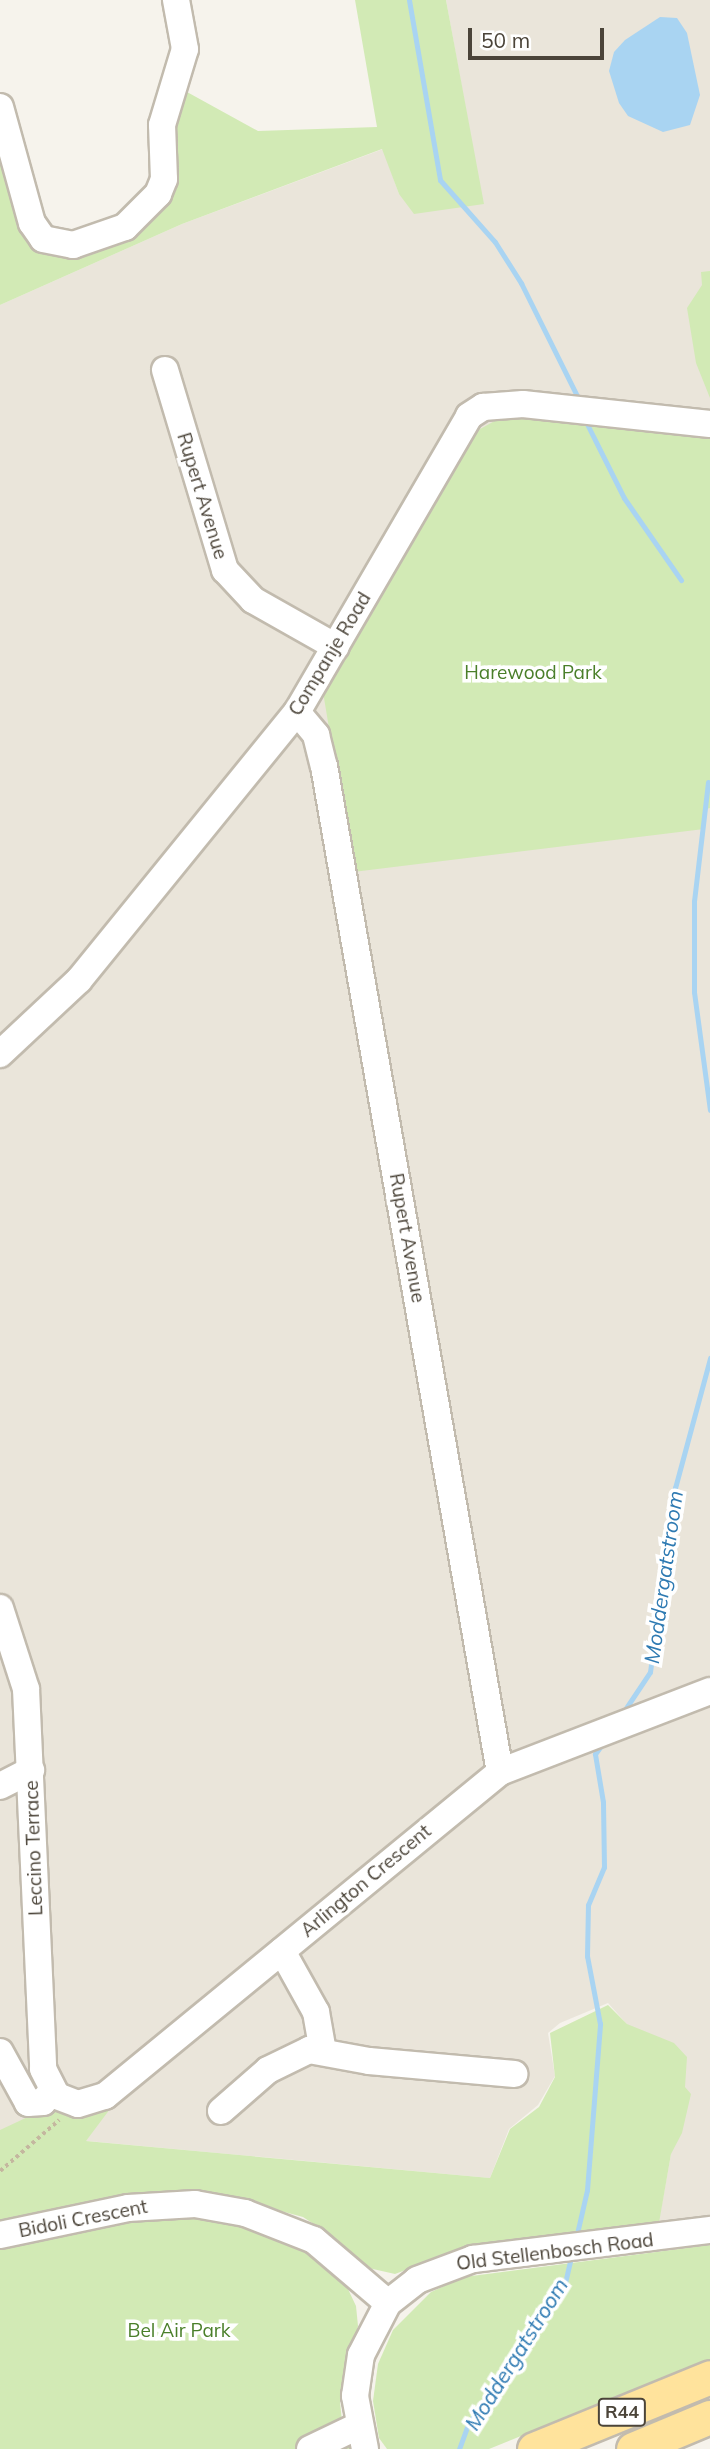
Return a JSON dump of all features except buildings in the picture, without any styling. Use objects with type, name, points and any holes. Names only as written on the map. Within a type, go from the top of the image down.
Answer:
[{"type":"main road","name":"R44","points":[[534,2449],[710,2378]]},
{"type":"main road","name":"R44","points":[[633,2449],[710,2417]]},
{"type":"street","points":[[0,107],[38,234],[50,243],[73,245],[125,227],[158,194],[164,178],[162,125],[184,50],[176,0]]},
{"type":"street","name":"Rupert Avenue","points":[[165,370],[225,570],[253,600],[336,647]]},
{"type":"street","name":"Companje Road","points":[[0,1055],[79,980],[297,712],[457,430],[483,407],[523,404],[710,424]]},
{"type":"street","name":"Rupert Avenue","points":[[297,712],[316,735],[324,766],[500,1772]]},
{"type":"street","name":"Leccino Terrace","points":[[0,1608],[26,1689],[32,1770],[43,2069],[61,2096]]},
{"type":"street","name":"Arlington Crescent","points":[[0,2052],[28,2103],[43,2102],[61,2096],[92,2103],[105,2096],[500,1772],[710,1691]]},
{"type":"street","points":[[0,1786],[32,1770]]},
{"type":"street","points":[[282,1951],[316,2012],[323,2050]]},
{"type":"street","points":[[220,2111],[285,2059],[323,2050],[369,2061],[514,2074]]},
{"type":"street","name":"Bidoli Crescent","points":[[0,2235],[128,2208],[195,2204],[245,2213],[314,2240],[388,2303]]},
{"type":"street","name":"Old Stellenbosch Road","points":[[388,2303],[435,2270],[473,2259],[710,2230]]},
{"type":"street","points":[[310,2449],[366,2441],[356,2374],[388,2303]]},
{"type":"path","points":[[0,2171],[60,2119],[61,2096]]},
{"type":"shaded area","points":[[446,0],[710,0],[710,2229],[656,2237],[683,2087],[608,2003],[560,2023],[548,2033],[555,2076],[538,2105],[509,2129],[490,2178],[0,2133],[0,305],[182,224],[383,149],[399,194],[483,204]]},
{"type":"green space","points":[[355,0],[446,0],[484,204],[414,214],[399,194],[382,149],[182,224],[0,305],[0,107],[50,243],[145,209],[174,92],[187,92],[258,131],[377,127]]},
{"type":"green space","points":[[710,271],[710,398],[696,363],[687,308],[702,285],[701,272]]},
{"type":"green space","name":"Harewood Park","points":[[511,412],[710,434],[710,808],[706,809],[704,829],[353,872],[323,692],[462,439]]},
{"type":"green space","points":[[608,2005],[627,2024],[674,2043],[687,2057],[685,2087],[691,2094],[682,2133],[671,2154],[659,2223],[474,2244],[395,2274],[364,2267],[335,2238],[303,2217],[229,2197],[0,2226],[0,2130],[32,2115],[61,2110],[83,2114],[110,2109],[86,2141],[490,2178],[510,2129],[539,2107],[555,2077],[550,2033]]},
{"type":"green space","name":"Bel Air Park","points":[[183,2213],[256,2226],[304,2251],[347,2287],[356,2306],[358,2326],[340,2402],[343,2431],[352,2449],[0,2449],[0,2245],[146,2215]]},
{"type":"green space","points":[[710,2245],[710,2360],[489,2449],[387,2449],[379,2438],[373,2401],[378,2364],[393,2330],[431,2292],[464,2277]]},
{"type":"water","points":[[660,17],[677,18],[687,33],[700,95],[690,125],[663,132],[628,116],[619,103],[609,71],[614,52],[625,40]]},
{"type":"waterway","points":[[409,0],[440,180],[495,242],[521,283],[579,400]]},
{"type":"waterway","points":[[585,420],[624,498],[681,580]]},
{"type":"waterway","name":"Moddergatstroom","points":[[708,782],[694,901],[694,992],[710,1110]]},
{"type":"waterway","name":"Moddergatstroom","points":[[622,1714],[650,1672],[675,1488],[710,1358]]},
{"type":"waterway","name":"Moddergatstroom","points":[[576,2238],[587,2190],[600,2024],[587,1956],[588,1905],[604,1867],[603,1802],[595,1754],[603,1743]]},
{"type":"waterway","name":"Moddergatstroom","points":[[459,2449],[468,2424],[565,2283],[571,2258]]}]
